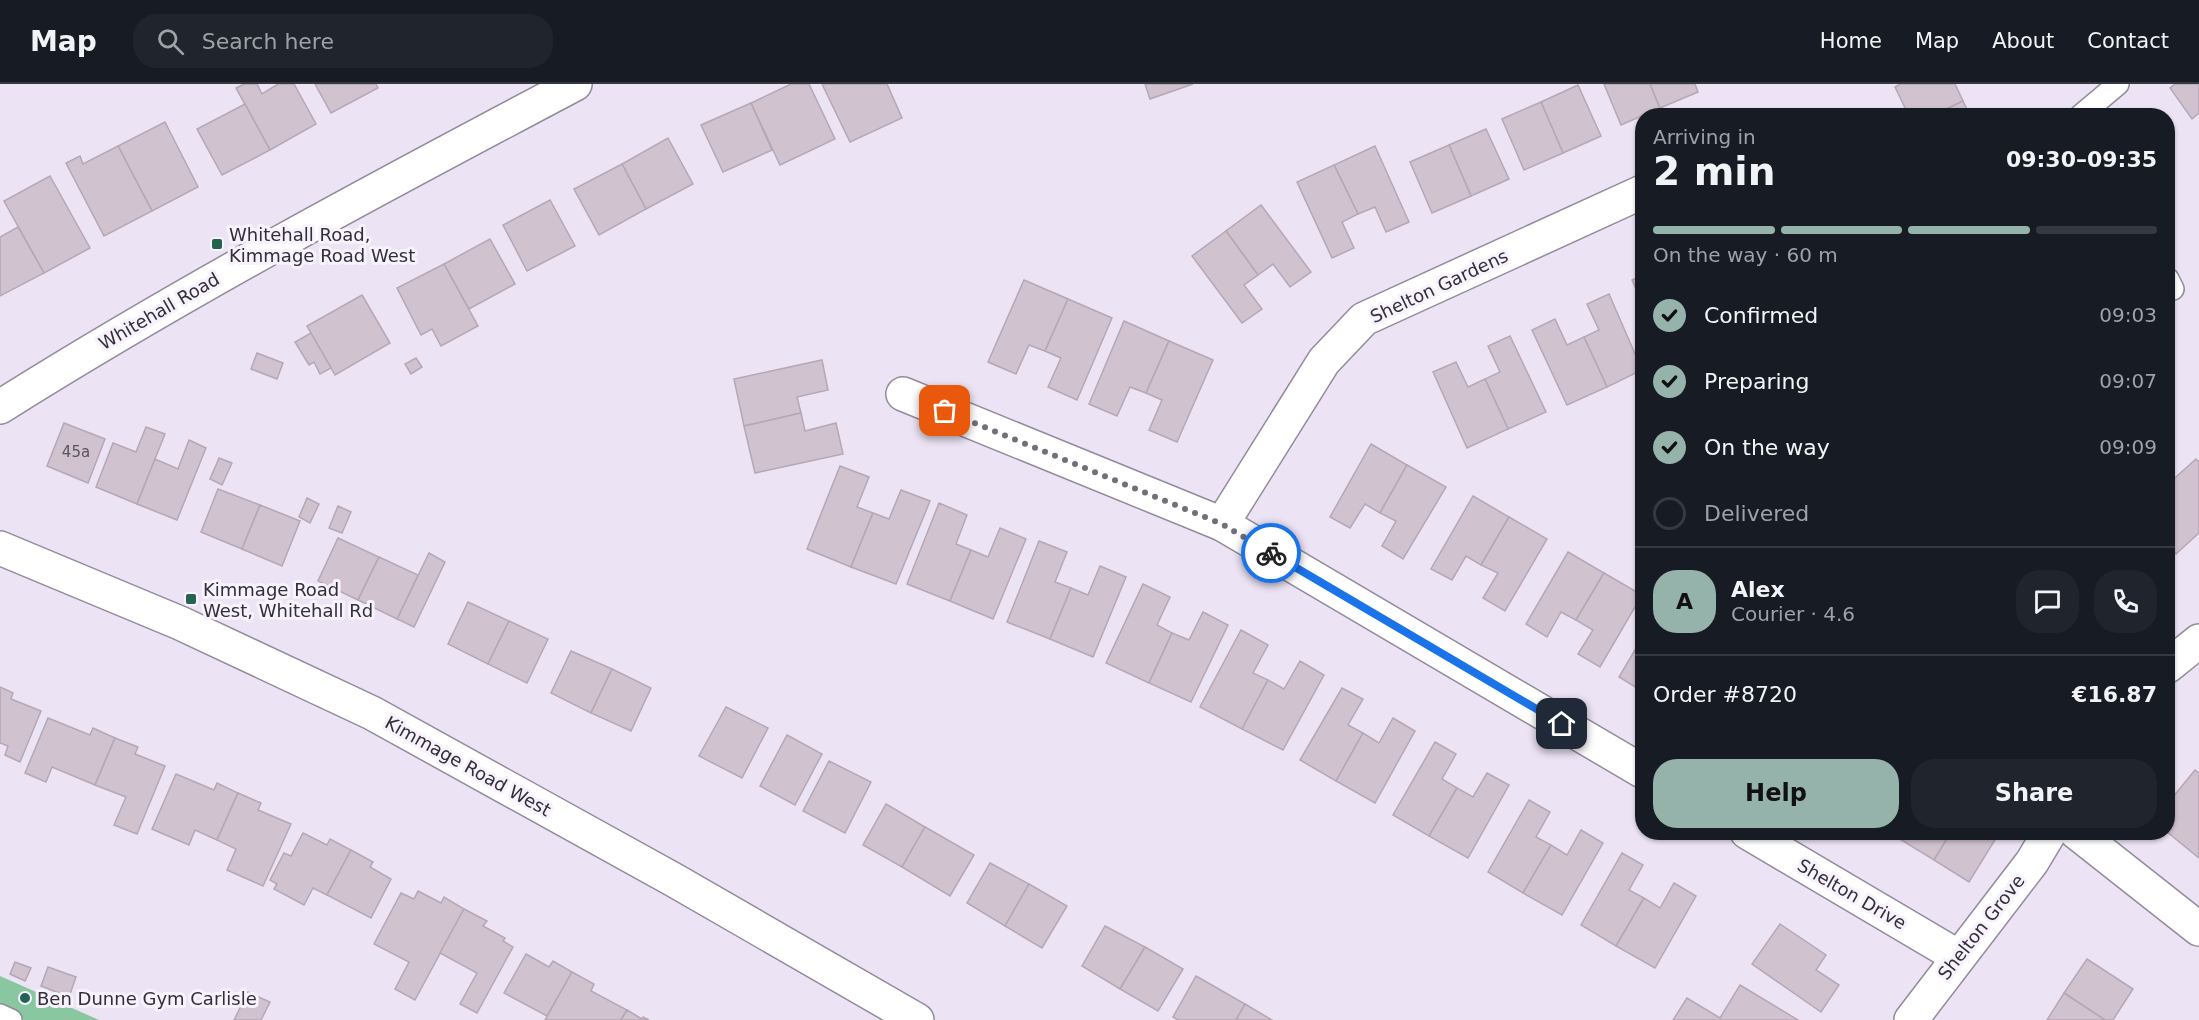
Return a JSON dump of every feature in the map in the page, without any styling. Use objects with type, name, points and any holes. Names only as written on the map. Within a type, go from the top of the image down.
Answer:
[{"type":"street","name":"Whitehall Road","points":[[0,407],[141,320],[420,166],[575,84]]},
{"type":"street","name":"Shelton Gardens","points":[[1222,524],[1324,361],[1364,319],[1635,195]]},
{"type":"street","points":[[903,394],[1222,524],[1635,767]]},
{"type":"street","name":"Kimmage Road West","points":[[0,548],[180,623],[372,713],[674,880],[917,1020]]},
{"type":"street","points":[[2175,660],[2199,641]]},
{"type":"street","name":"Shelton Drive","points":[[1761,840],[1957,956]]},
{"type":"street","name":"Shelton Grove","points":[[1911,1020],[1957,956],[2032,862],[2045,840]]},
{"type":"street","points":[[2086,840],[2199,929]]},
{"type":"lane","points":[[2090,108],[2118,84]]},
{"type":"lane","points":[[0,1015],[11,1020]]},
{"type":"green space","name":"Ben Dunne Gym Carlisle","points":[[0,976],[99,1020],[0,1020]]},
{"type":"building","points":[[244,84],[257,84],[262,94],[278,84],[294,84],[316,124],[270,150],[236,88]]},
{"type":"building","points":[[315,84],[376,84],[378,88],[331,113]]},
{"type":"building","points":[[791,84],[809,84],[835,139],[780,165],[751,103]]},
{"type":"building","points":[[822,84],[887,84],[902,118],[850,142]]},
{"type":"building","points":[[1145,84],[1193,84],[1150,99]]},
{"type":"building","points":[[1604,84],[1650,84],[1660,108],[1635,108],[1635,119],[1621,125]]},
{"type":"building","points":[[1650,84],[1695,84],[1698,92],[1660,108]]},
{"type":"building","points":[[1900,84],[1955,84],[1963,101],[1949,108],[1905,108],[1895,87]]},
{"type":"building","points":[[2175,84],[2199,84],[2199,113],[2192,119],[2170,88]]},
{"type":"building","points":[[1578,85],[1601,136],[1563,153],[1541,102]]},
{"type":"building","points":[[1963,101],[1966,108],[1949,108]]},
{"type":"building","points":[[1541,102],[1563,153],[1524,170],[1502,119]]},
{"type":"building","points":[[751,103],[772,150],[723,172],[701,125]]},
{"type":"building","points":[[245,104],[270,150],[222,175],[197,129]]},
{"type":"building","points":[[165,122],[198,187],[152,211],[118,146]]},
{"type":"building","points":[[1486,129],[1509,179],[1471,196],[1449,145]]},
{"type":"building","points":[[668,138],[693,184],[646,209],[622,164]]},
{"type":"building","points":[[1449,145],[1471,196],[1432,213],[1410,162]]},
{"type":"building","points":[[118,146],[152,211],[104,236],[66,163],[80,156],[83,164]]},
{"type":"building","points":[[1375,146],[1409,222],[1386,232],[1375,207],[1358,214],[1334,165]]},
{"type":"building","points":[[622,164],[646,209],[599,235],[574,189]]},
{"type":"building","points":[[1334,165],[1358,214],[1342,222],[1354,248],[1332,258],[1297,182]]},
{"type":"building","points":[[50,176],[90,248],[44,273],[4,201]]},
{"type":"building","points":[[550,200],[575,246],[527,271],[503,225]]},
{"type":"building","points":[[1261,205],[1311,272],[1290,287],[1273,264],[1258,275],[1226,231]]},
{"type":"building","points":[[18,227],[44,273],[0,296],[0,237]]},
{"type":"building","points":[[1226,231],[1258,275],[1244,285],[1262,309],[1242,323],[1192,256]]},
{"type":"building","points":[[490,239],[515,284],[469,309],[444,264]]},
{"type":"building","points":[[444,264],[478,326],[441,346],[432,329],[421,335],[397,288]]},
{"type":"building","points":[[1024,280],[1068,299],[1045,351],[1029,345],[1016,374],[988,362]]},
{"type":"building","points":[[1609,294],[1635,354],[1635,373],[1607,387],[1584,337],[1599,330],[1587,304]]},
{"type":"building","points":[[362,295],[390,343],[335,375],[307,326]]},
{"type":"building","points":[[1068,299],[1112,318],[1077,400],[1048,387],[1061,358],[1045,351]]},
{"type":"building","points":[[1555,319],[1567,345],[1584,337],[1607,387],[1567,405],[1532,330]]},
{"type":"building","points":[[1124,321],[1169,341],[1146,393],[1130,387],[1117,416],[1089,404]]},
{"type":"building","points":[[311,333],[331,368],[320,374],[314,362],[309,365],[295,342]]},
{"type":"building","points":[[1510,336],[1546,412],[1508,429],[1485,379],[1500,372],[1488,346]]},
{"type":"building","points":[[1169,341],[1213,360],[1177,442],[1149,430],[1162,400],[1146,393]]},
{"type":"building","points":[[257,353],[283,363],[277,379],[251,369]]},
{"type":"building","points":[[416,358],[422,367],[411,374],[405,364]]},
{"type":"building","points":[[822,360],[828,390],[797,397],[801,413],[744,426],[734,379]]},
{"type":"building","points":[[1456,362],[1468,387],[1485,379],[1508,429],[1467,448],[1433,372]]},
{"type":"building","points":[[801,413],[805,431],[836,423],[843,454],[755,473],[744,426]]},
{"type":"building","points":[[64,423],[105,439],[88,483],[47,466]]},
{"type":"building","points":[[146,427],[165,434],[137,504],[96,487],[113,443],[136,452]]},
{"type":"building","points":[[189,440],[206,448],[177,520],[137,504],[155,459],[178,469]]},
{"type":"building","points":[[1371,444],[1407,465],[1380,513],[1365,504],[1350,528],[1330,517]]},
{"type":"building","points":[[219,458],[232,463],[222,485],[210,479]]},
{"type":"building","points":[[2196,459],[2199,462],[2199,533],[2176,554],[2175,553],[2175,478]]},
{"type":"building","points":[[1407,465],[1446,487],[1403,559],[1382,546],[1396,521],[1380,513]]},
{"type":"building","points":[[840,466],[869,477],[857,507],[873,513],[851,567],[807,549]]},
{"type":"building","points":[[218,489],[260,505],[242,549],[201,532]]},
{"type":"building","points":[[901,490],[930,501],[896,584],[851,567],[873,513],[889,519]]},
{"type":"building","points":[[1473,496],[1509,517],[1481,565],[1466,556],[1452,580],[1431,569]]},
{"type":"building","points":[[307,498],[319,504],[310,523],[299,517]]},
{"type":"building","points":[[939,503],[967,515],[956,544],[971,550],[950,601],[907,584]]},
{"type":"building","points":[[260,505],[300,521],[282,566],[242,549]]},
{"type":"building","points":[[338,506],[351,512],[342,533],[329,528]]},
{"type":"building","points":[[1509,517],[1547,539],[1505,611],[1483,598],[1498,573],[1481,565]]},
{"type":"building","points":[[1000,528],[1026,539],[993,619],[950,601],[971,550],[988,557]]},
{"type":"building","points":[[338,538],[379,557],[358,600],[318,581]]},
{"type":"building","points":[[1039,541],[1067,552],[1055,582],[1071,588],[1050,639],[1007,622]]},
{"type":"building","points":[[1568,552],[1604,573],[1576,620],[1561,612],[1547,637],[1526,624]]},
{"type":"building","points":[[429,553],[445,562],[414,627],[397,619]]},
{"type":"building","points":[[379,557],[418,575],[397,619],[358,600]]},
{"type":"building","points":[[1100,566],[1126,577],[1093,657],[1050,639],[1071,588],[1088,595]]},
{"type":"building","points":[[1604,573],[1635,591],[1635,607],[1600,667],[1578,654],[1593,630],[1576,620]]},
{"type":"building","points":[[1143,584],[1170,597],[1157,625],[1172,633],[1149,683],[1106,663]]},
{"type":"building","points":[[468,602],[509,621],[488,664],[448,644]]},
{"type":"building","points":[[1203,612],[1228,625],[1191,702],[1149,683],[1172,633],[1189,640]]},
{"type":"building","points":[[509,621],[548,639],[527,683],[488,664]]},
{"type":"building","points":[[1241,630],[1268,645],[1253,673],[1268,680],[1242,729],[1200,707]]},
{"type":"building","points":[[1635,650],[1635,687],[1619,677]]},
{"type":"building","points":[[571,651],[612,669],[591,713],[551,693]]},
{"type":"building","points":[[1300,661],[1324,675],[1283,750],[1242,729],[1268,680],[1284,689]]},
{"type":"building","points":[[612,669],[651,688],[631,731],[591,713]]},
{"type":"building","points":[[0,687],[13,693],[11,699],[41,711],[20,762],[5,755],[8,746],[0,743]]},
{"type":"building","points":[[1342,688],[1363,699],[1348,725],[1363,733],[1336,781],[1300,760]]},
{"type":"building","points":[[726,707],[768,728],[742,778],[699,756]]},
{"type":"building","points":[[48,718],[90,735],[93,728],[115,738],[95,785],[52,767],[46,782],[25,773]]},
{"type":"building","points":[[1393,718],[1415,731],[1375,803],[1336,781],[1363,733],[1379,743]]},
{"type":"building","points":[[787,735],[822,754],[795,805],[760,786]]},
{"type":"building","points":[[115,738],[138,747],[135,754],[165,766],[137,834],[114,825],[126,797],[95,785]]},
{"type":"building","points":[[1435,742],[1456,754],[1442,779],[1457,788],[1429,836],[1393,815]]},
{"type":"building","points":[[829,761],[871,782],[845,833],[803,811]]},
{"type":"building","points":[[2195,770],[2199,773],[2199,858],[2175,838],[2175,794]]},
{"type":"building","points":[[1487,773],[1509,785],[1468,858],[1429,836],[1457,788],[1473,797]]},
{"type":"building","points":[[176,774],[214,790],[217,783],[238,793],[217,840],[195,830],[189,845],[152,829]]},
{"type":"building","points":[[238,793],[261,803],[258,810],[291,824],[263,886],[227,870],[236,849],[217,840]]},
{"type":"building","points":[[1529,800],[1550,812],[1536,837],[1551,845],[1523,893],[1488,872]]},
{"type":"building","points":[[886,804],[925,827],[902,867],[863,845]]},
{"type":"building","points":[[925,827],[974,855],[950,896],[902,867]]},
{"type":"building","points":[[1581,830],[1603,843],[1562,915],[1523,893],[1551,845],[1567,855]]},
{"type":"building","points":[[303,833],[327,845],[330,839],[351,850],[327,895],[313,888],[304,905],[274,889],[277,884],[270,880],[284,853],[291,856]]},
{"type":"building","points":[[1901,840],[1946,840],[1934,860]]},
{"type":"building","points":[[1946,840],[1995,840],[1969,882],[1934,860]]},
{"type":"building","points":[[351,850],[373,862],[370,867],[391,879],[371,918],[327,895]]},
{"type":"building","points":[[1622,853],[1643,865],[1629,890],[1644,898],[1616,946],[1581,925]]},
{"type":"building","points":[[990,863],[1029,884],[1005,926],[967,903]]},
{"type":"building","points":[[1674,883],[1696,896],[1655,968],[1616,946],[1644,898],[1660,908]]},
{"type":"building","points":[[1029,884],[1067,906],[1042,948],[1005,926]]},
{"type":"building","points":[[418,891],[441,903],[444,897],[464,909],[415,1000],[395,989],[409,962],[374,944],[401,893],[414,899]]},
{"type":"building","points":[[464,909],[487,921],[483,926],[505,938],[503,941],[513,947],[477,1013],[460,1004],[477,973],[440,953]]},
{"type":"building","points":[[1780,924],[1826,955],[1816,970],[1839,985],[1821,1012],[1752,964]]},
{"type":"building","points":[[1105,926],[1145,947],[1120,989],[1082,966]]},
{"type":"building","points":[[1145,947],[1183,969],[1158,1011],[1120,989]]},
{"type":"building","points":[[526,954],[549,967],[553,961],[572,972],[547,1016],[504,993]]},
{"type":"building","points":[[2087,959],[2133,989],[2113,1020],[2105,1020],[2064,993]]},
{"type":"building","points":[[15,962],[31,968],[25,981],[10,974]]},
{"type":"building","points":[[48,967],[76,977],[69,997],[41,986]]},
{"type":"building","points":[[572,972],[594,984],[591,991],[627,1010],[621,1020],[545,1020]]},
{"type":"building","points":[[1196,976],[1245,1004],[1236,1020],[1178,1020],[1173,1017]]},
{"type":"building","points":[[1740,985],[1798,1020],[1673,1020],[1687,998],[1720,1018]]},
{"type":"building","points":[[248,992],[270,1002],[261,1020],[234,1020]]},
{"type":"building","points":[[2064,993],[2105,1020],[2047,1020]]},
{"type":"building","points":[[1245,1004],[1272,1020],[1236,1020]]},
{"type":"building","points":[[627,1010],[642,1019],[643,1017],[649,1020],[621,1020]]},
{"type":"way so far","points":[[945,411],[1222,524],[1271,553]]},
{"type":"place","name":"Whitehall Road, Kimmage Road West","points":[[217,244]]},
{"type":"place","name":"Kimmage Road West, Whitehall Rd","points":[[191,599]]},
{"type":"place","name":"Ben Dunne Gym Carlisle","points":[[25,998]]},
{"type":"route","points":[[1271,553],[1562,724]]}]
